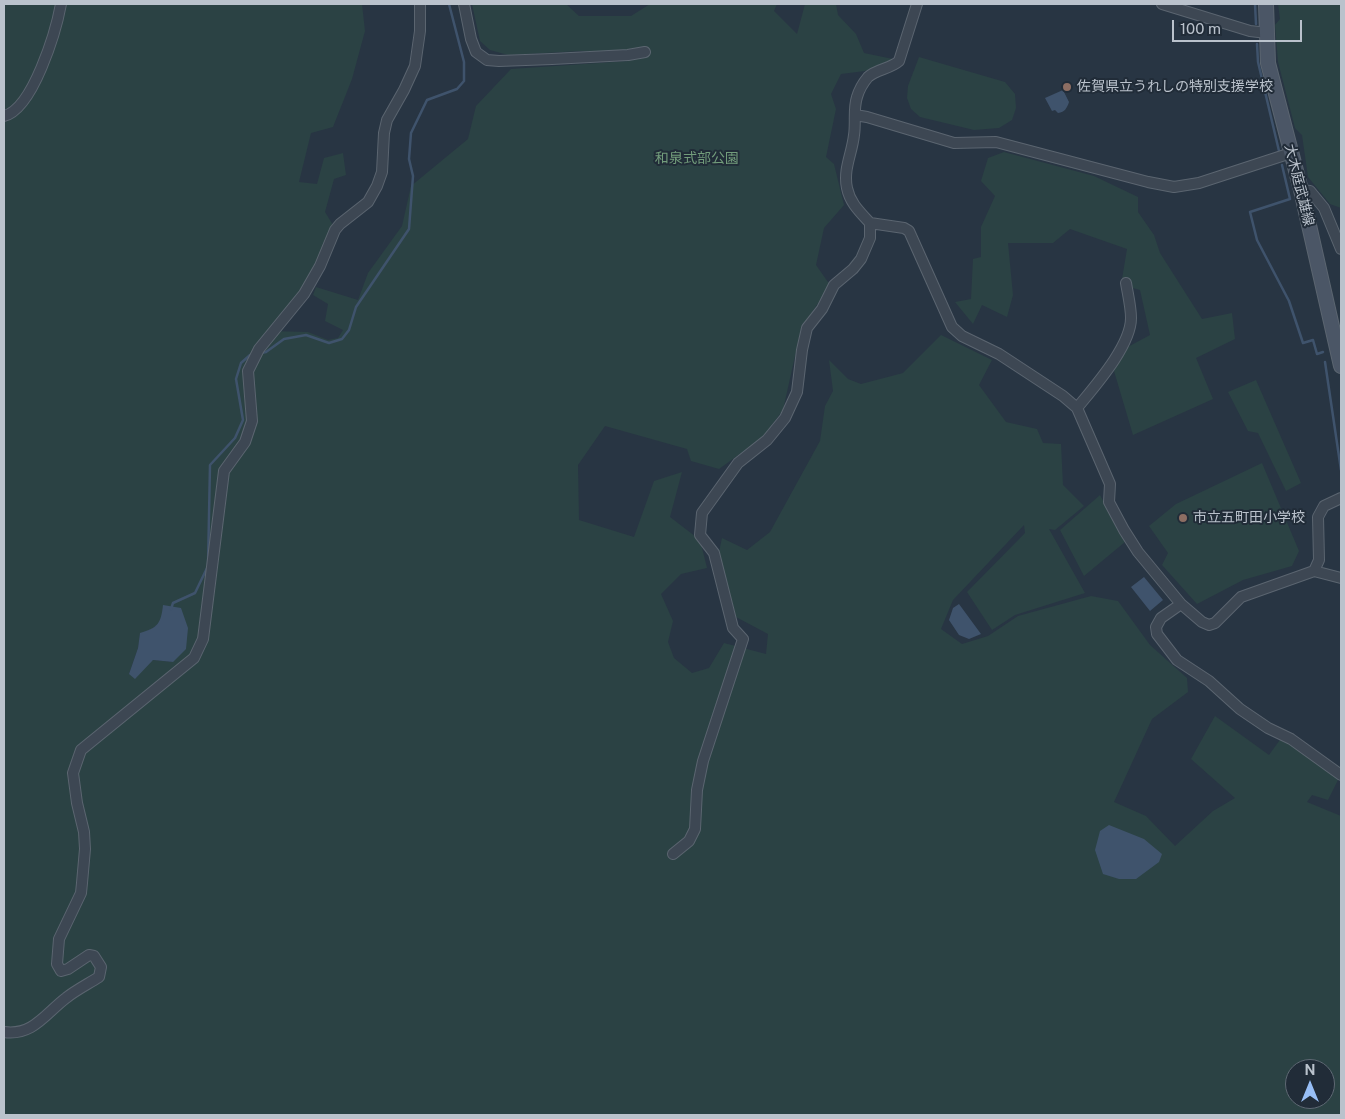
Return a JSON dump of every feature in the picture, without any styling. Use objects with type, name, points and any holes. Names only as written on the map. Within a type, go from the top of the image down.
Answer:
[{"type":"main road","name":"大木庭武雄線","points":[[1266,4],[1268,63],[1301,190],[1341,366]]},
{"type":"street","points":[[4,116],[20,105],[36,80],[58,19],[60,4]]},
{"type":"street","points":[[4,1032],[25,1031],[33,1027],[67,997],[99,977],[101,967],[94,956],[89,955],[68,969],[61,971],[57,964],[59,938],[81,893],[85,849],[84,832],[77,803],[73,773],[81,750],[194,658],[204,640],[224,472],[245,442],[252,421],[248,371],[259,349],[304,294],[340,224],[368,202],[377,186],[382,172],[384,133],[387,120],[415,66],[420,32],[420,4]]},
{"type":"street","points":[[464,4],[471,39],[476,52],[487,60],[552,59],[628,55],[645,52]]},
{"type":"street","points":[[673,854],[689,841],[695,829],[697,790],[703,761],[742,640],[733,628],[714,553],[700,535],[702,513],[738,462],[767,440],[785,418],[797,392],[802,350],[807,328],[822,309],[834,285],[853,270],[861,259],[870,238],[870,223],[851,201],[847,187],[846,171],[854,136],[856,100],[859,90],[869,77],[876,72],[892,67],[898,61],[917,4]]},
{"type":"street","points":[[1162,4],[1250,31],[1266,34]]},
{"type":"street","points":[[854,116],[867,117],[954,143],[996,142],[1174,188],[1200,183],[1291,153]]},
{"type":"street","points":[[1301,190],[1310,191],[1324,208],[1341,249]]},
{"type":"street","points":[[870,223],[904,228],[909,231],[944,313],[952,327],[962,336],[999,354],[1063,396],[1077,408],[1110,484],[1109,502],[1138,552],[1181,604],[1202,622],[1209,625],[1215,623],[1241,597],[1314,571],[1341,578]]},
{"type":"street","points":[[1077,408],[1107,371],[1124,344],[1131,320],[1126,283]]},
{"type":"street","points":[[1314,571],[1319,560],[1318,517],[1324,506],[1341,498]]},
{"type":"street","points":[[1181,604],[1161,618],[1156,627],[1157,634],[1177,660],[1209,681],[1240,709],[1268,728],[1291,739],[1341,775]]},
{"type":"green space","name":"和泉式部公園","points":[[4,4],[362,4],[365,31],[352,79],[333,127],[311,133],[299,182],[317,184],[324,158],[343,153],[346,175],[334,179],[325,212],[333,225],[322,254],[301,290],[269,331],[308,332],[328,340],[338,338],[343,330],[325,321],[328,304],[313,295],[316,287],[358,300],[368,273],[402,226],[411,186],[468,139],[476,106],[511,69],[628,61],[616,54],[581,51],[508,55],[490,50],[480,41],[472,4],[566,4],[579,16],[631,16],[650,4],[777,4],[774,11],[797,34],[805,4],[836,4],[838,15],[856,34],[864,53],[893,59],[865,71],[841,74],[831,94],[836,109],[826,157],[834,164],[844,205],[824,228],[816,265],[830,285],[801,329],[783,410],[762,438],[719,469],[691,461],[687,449],[605,426],[578,465],[579,520],[634,537],[654,481],[682,472],[670,517],[700,540],[707,568],[681,574],[661,594],[673,621],[668,642],[674,658],[692,673],[709,668],[724,643],[766,654],[768,634],[736,617],[719,552],[722,538],[747,550],[770,532],[820,441],[825,406],[833,391],[829,360],[848,379],[861,384],[903,373],[941,335],[992,360],[979,385],[1006,422],[1037,429],[1043,443],[1061,444],[1063,485],[1084,506],[1055,530],[1049,529],[1085,593],[1015,615],[992,630],[967,592],[1025,533],[1024,525],[953,600],[941,629],[962,644],[988,636],[1018,616],[1091,596],[1118,601],[1150,645],[1187,678],[1188,692],[1152,719],[1114,802],[1146,816],[1175,846],[1213,811],[1235,798],[1191,759],[1215,716],[1269,755],[1282,737],[1339,778],[1328,800],[1312,795],[1307,802],[1341,816],[1341,1115],[4,1115]],"holes":[[[162,619],[173,662],[153,660],[129,674],[138,648],[140,634],[153,629]]]},
{"type":"green space","points":[[1278,4],[1341,4],[1341,208],[1330,204],[1308,177],[1302,135],[1295,128],[1278,62],[1275,25],[1280,19]]},
{"type":"green space","points":[[919,57],[1005,82],[1015,94],[1016,108],[1012,120],[999,128],[974,130],[920,117],[911,109],[907,98],[908,86]]},
{"type":"green space","points":[[1004,152],[1094,176],[1138,197],[1138,212],[1154,235],[1160,253],[1202,319],[1232,313],[1235,339],[1196,358],[1213,399],[1133,435],[1114,371],[1124,349],[1150,335],[1140,290],[1121,285],[1127,249],[1070,229],[1053,243],[1008,243],[1013,295],[1007,317],[982,305],[973,324],[955,302],[971,299],[973,259],[981,257],[981,227],[995,196],[981,181],[988,158]]},
{"type":"green space","points":[[1256,380],[1301,483],[1286,491],[1258,433],[1248,431],[1228,392]]},
{"type":"green space","points":[[1262,463],[1299,551],[1292,566],[1243,580],[1197,604],[1162,565],[1168,553],[1149,526],[1176,504]]},
{"type":"green space","points":[[1100,495],[1125,542],[1084,576],[1060,530]]},
{"type":"water","points":[[1063,90],[1069,102],[1067,106],[1064,111],[1058,113],[1055,110],[1052,111],[1045,98]]},
{"type":"water","points":[[1144,577],[1163,600],[1150,611],[1131,587]]},
{"type":"water","points":[[959,604],[981,634],[969,639],[959,635],[949,620],[953,608]]},
{"type":"water","points":[[163,605],[181,608],[188,628],[186,649],[173,662],[153,660],[135,679],[129,674],[138,648],[140,633],[158,624]]},
{"type":"water","points":[[1109,825],[1144,839],[1162,854],[1159,862],[1136,879],[1119,879],[1103,874],[1095,850],[1100,831]]},
{"type":"waterway","points":[[261,353],[266,352],[284,339],[306,335],[329,343],[342,339],[349,330],[356,307],[409,229],[413,176],[409,159],[411,133],[427,100],[457,89],[464,81],[464,62],[449,4]]},
{"type":"waterway","points":[[1255,4],[1256,24]]},
{"type":"waterway","points":[[1257,44],[1258,62],[1279,151]]},
{"type":"waterway","points":[[1282,165],[1290,199],[1250,212],[1257,240],[1289,301],[1303,343],[1313,340],[1317,354],[1323,352]]},
{"type":"waterway","points":[[171,609],[173,603],[195,593],[208,566],[210,465],[235,438],[243,420],[236,379],[241,363],[253,354]]},
{"type":"waterway","points":[[1325,362],[1341,470]]},
{"type":"place","name":"佐賀県立うれしの特別支援学校","points":[[1067,87]]},
{"type":"place","name":"市立五町田小学校","points":[[1183,518]]}]
